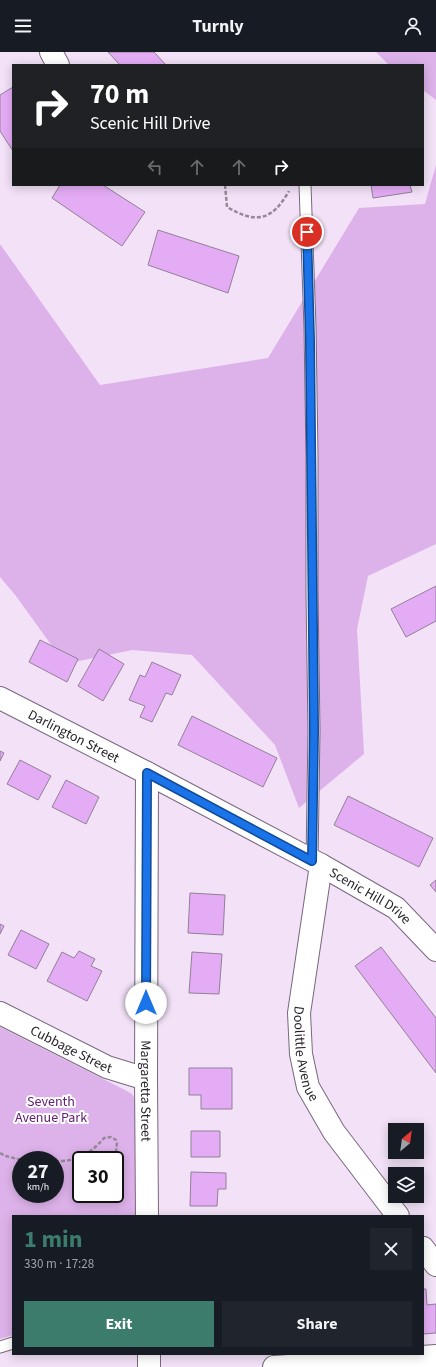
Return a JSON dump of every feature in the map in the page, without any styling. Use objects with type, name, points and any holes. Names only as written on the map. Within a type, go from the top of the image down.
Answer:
[{"type":"street","points":[[51,52],[57,64]]},
{"type":"street","name":"Darlington Street","points":[[0,698],[147,773]]},
{"type":"street","name":"Scenic Hill Drive","points":[[147,773],[317,863],[396,908],[436,950]]},
{"type":"street","name":"Margaretta Street","points":[[147,773],[147,1215]]},
{"type":"street","name":"Doolittle Avenue","points":[[317,863],[299,1013],[301,1054],[308,1087],[334,1132],[397,1215]]},
{"type":"street","name":"Cubbage Street","points":[[0,1013],[108,1067],[146,1079]]},
{"type":"street","points":[[424,1249],[436,1265]]},
{"type":"street","points":[[149,1355],[149,1367]]},
{"type":"street","points":[[285,1367],[436,1356]]},
{"type":"lane","points":[[305,186],[310,334],[312,593],[317,863]]},
{"type":"lane","points":[[0,1346],[12,1342]]},
{"type":"path","points":[[225,186],[227,207],[240,215],[255,217],[270,215],[277,208],[289,189]]},
{"type":"path","points":[[91,1151],[104,1138],[111,1137],[116,1140],[116,1151]]},
{"type":"path","points":[[0,1153],[12,1158]]},
{"type":"green space","points":[[376,52],[436,52],[436,100],[424,91],[424,64],[388,64]]},
{"type":"green space","points":[[436,165],[436,544],[368,576],[357,629],[364,754],[299,808],[275,745],[192,655],[132,650],[65,664],[16,596],[0,577],[0,244],[100,385],[268,358],[359,208],[425,204]]},
{"type":"green space","name":"Seventh Avenue Park","points":[[0,1027],[125,1090],[132,1094],[136,1101],[138,1215],[12,1215],[12,1335],[0,1339]]},
{"type":"building","points":[[108,52],[154,52],[165,64],[119,64]]},
{"type":"building","points":[[12,88],[12,149],[0,131],[0,95]]},
{"type":"building","points":[[59,186],[105,186],[145,212],[122,246],[52,198]]},
{"type":"building","points":[[371,186],[410,186],[412,192],[373,198]]},
{"type":"building","points":[[158,230],[239,256],[228,293],[148,265]]},
{"type":"building","points":[[436,586],[436,621],[406,637],[391,609]]},
{"type":"building","points":[[40,640],[78,659],[67,682],[29,662]]},
{"type":"building","points":[[99,649],[124,664],[103,701],[78,686]]},
{"type":"building","points":[[152,662],[181,675],[172,695],[166,693],[152,722],[140,717],[145,706],[129,700],[140,675],[145,677]]},
{"type":"building","points":[[192,716],[277,758],[263,787],[178,745]]},
{"type":"building","points":[[0,751],[4,753],[0,761]]},
{"type":"building","points":[[20,760],[51,776],[38,800],[7,784]]},
{"type":"building","points":[[66,780],[99,797],[86,824],[52,807]]},
{"type":"building","points":[[348,796],[433,838],[419,867],[334,825]]},
{"type":"building","points":[[436,880],[436,892],[430,885]]},
{"type":"building","points":[[190,893],[225,895],[223,935],[188,933]]},
{"type":"building","points":[[0,924],[4,926],[0,934]]},
{"type":"building","points":[[21,930],[49,944],[36,969],[8,955]]},
{"type":"building","points":[[381,947],[436,1018],[436,1073],[355,966]]},
{"type":"building","points":[[79,951],[95,959],[91,966],[102,971],[87,1001],[47,981],[62,952],[74,958]]},
{"type":"building","points":[[192,952],[222,954],[219,994],[189,993]]},
{"type":"building","points":[[189,1068],[232,1068],[232,1109],[201,1109],[201,1095],[189,1095]]},
{"type":"building","points":[[191,1131],[220,1131],[220,1157],[191,1157]]},
{"type":"building","points":[[191,1172],[226,1173],[226,1189],[218,1189],[217,1206],[190,1206]]},
{"type":"building","points":[[424,1289],[426,1289],[427,1305],[436,1304],[436,1333],[424,1334]]},
{"type":"route","points":[[146,1003],[147,773],[312,861],[314,730],[312,456],[307,232]]}]
